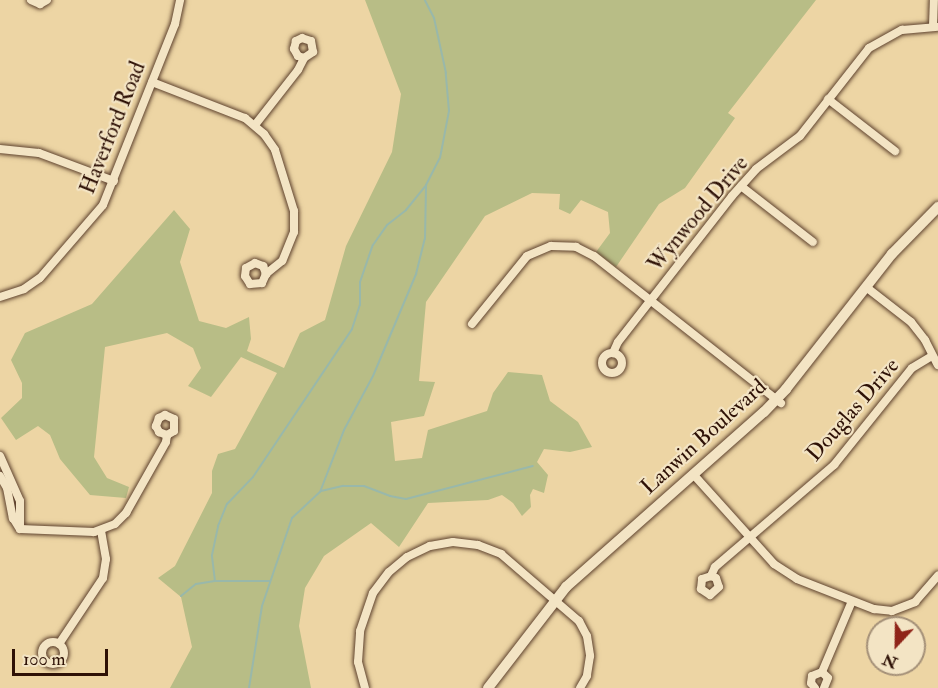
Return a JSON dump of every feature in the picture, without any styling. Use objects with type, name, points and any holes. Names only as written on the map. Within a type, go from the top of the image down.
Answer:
[{"type":"street","points":[[31,0],[38,4],[47,0]]},
{"type":"street","name":"Haverford Road","points":[[0,297],[24,289],[40,278],[99,210],[114,181],[175,24],[180,0]]},
{"type":"street","points":[[934,0],[935,26]]},
{"type":"street","name":"Wynwood Drive","points":[[614,353],[618,342],[741,186],[756,169],[791,145],[860,57],[878,41],[902,30],[935,26]]},
{"type":"street","points":[[255,125],[298,70],[304,58]]},
{"type":"street","points":[[152,82],[236,113],[255,125],[270,142],[280,160],[295,221],[288,252],[276,268],[266,274]]},
{"type":"street","points":[[828,99],[895,151]]},
{"type":"street","points":[[0,149],[39,153],[114,181]]},
{"type":"street","points":[[741,186],[813,242]]},
{"type":"street","name":"Lanwin Boulevard","points":[[868,289],[904,240],[938,207]]},
{"type":"street","name":"Lanwin Boulevard","points":[[488,688],[556,601],[778,401],[868,289],[938,216]]},
{"type":"street","points":[[472,324],[520,261],[535,251],[551,246],[569,246],[585,251],[778,401]]},
{"type":"street","points":[[868,289],[911,322],[938,365]]},
{"type":"street","name":"Douglas Drive","points":[[711,576],[715,567],[834,465],[912,369],[932,356]]},
{"type":"street","points":[[20,529],[101,531],[114,524],[126,513],[166,442],[167,435]]},
{"type":"street","points":[[0,456],[20,501],[20,529]]},
{"type":"street","points":[[0,476],[7,488],[13,518],[20,529]]},
{"type":"street","points":[[695,476],[749,538],[774,564],[791,576],[874,609],[900,609],[921,596],[938,576]]},
{"type":"street","points":[[59,644],[103,578],[106,559],[101,531]]},
{"type":"street","points":[[365,688],[360,674],[358,655],[360,631],[368,604],[389,572],[418,551],[453,542],[490,549],[510,560],[579,621],[587,636],[589,666],[580,688]]},
{"type":"street","name":"Lanwin Boulevard","points":[[495,688],[556,601]]},
{"type":"street","points":[[815,688],[811,683],[812,676],[822,672],[852,601]]},
{"type":"street","points":[[822,672],[828,678],[824,688]]},
{"type":"green space","points":[[365,0],[816,0],[728,113],[735,118],[685,188],[659,204],[616,267],[596,252],[610,233],[608,212],[581,200],[570,214],[559,209],[560,194],[532,193],[485,216],[426,302],[419,381],[435,382],[424,416],[391,422],[395,461],[422,458],[428,430],[487,411],[493,393],[508,372],[542,375],[550,401],[578,422],[592,447],[570,452],[544,449],[537,462],[548,475],[544,493],[533,489],[530,495],[531,507],[522,516],[513,503],[502,495],[488,500],[428,503],[399,547],[371,523],[324,556],[305,588],[299,626],[311,688],[170,688],[192,647],[181,597],[158,578],[175,566],[212,493],[212,471],[218,454],[235,449],[277,373],[241,357],[211,397],[188,386],[201,368],[193,348],[167,333],[105,347],[94,457],[107,478],[129,487],[126,498],[90,495],[60,459],[50,435],[38,426],[16,440],[1,418],[22,398],[22,383],[11,360],[25,333],[92,304],[174,210],[190,229],[180,262],[199,321],[226,328],[249,317],[251,339],[247,351],[284,368],[300,333],[325,320],[346,246],[392,152],[401,94]]},
{"type":"waterway","points":[[215,581],[212,555],[218,526],[227,504],[253,477],[352,329],[360,305],[360,282],[373,245],[387,225],[406,210],[426,185],[440,158],[449,111],[446,73],[434,18],[425,0]]},
{"type":"waterway","points":[[249,688],[262,606],[292,518],[320,492],[344,430],[373,376],[416,274],[425,239],[426,185]]},
{"type":"waterway","points":[[321,491],[343,486],[364,486],[390,496],[406,499],[533,466]]},
{"type":"waterway","points":[[181,596],[196,584],[215,581],[270,581]]}]
